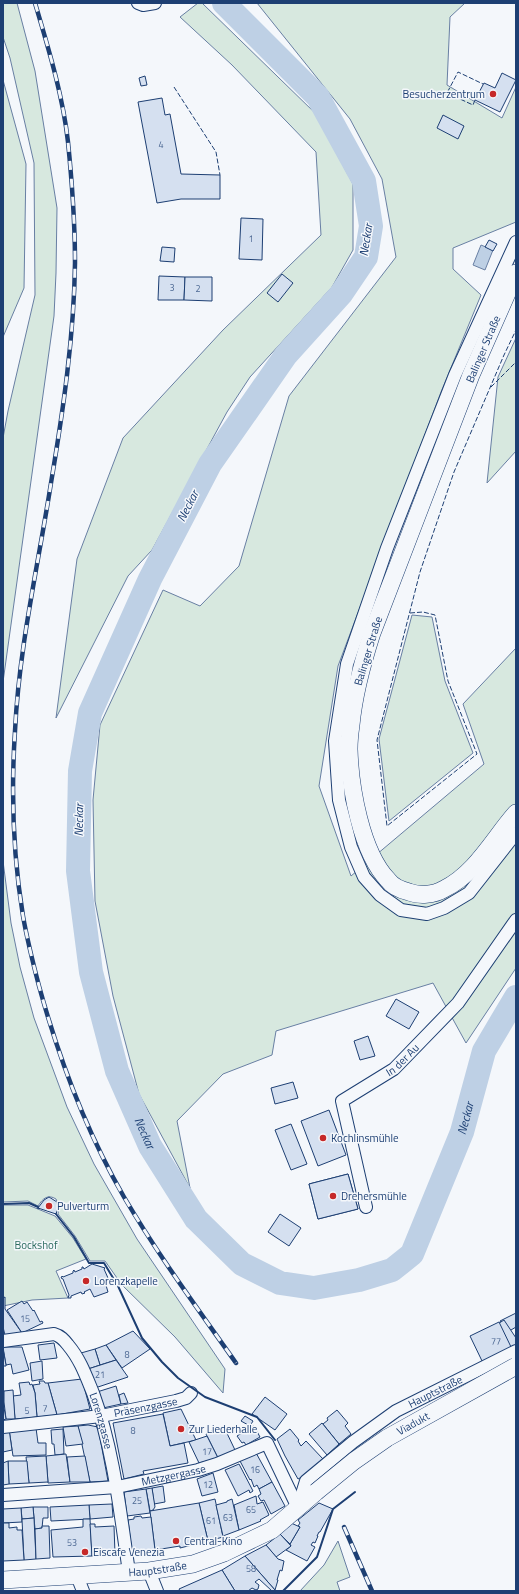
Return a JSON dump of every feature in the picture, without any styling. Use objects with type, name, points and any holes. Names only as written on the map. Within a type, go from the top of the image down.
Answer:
[{"type":"main road","name":"Balinger Straße","points":[[516,273],[472,375],[372,633],[360,668],[353,701],[349,748],[353,787],[362,830],[371,855],[388,881],[398,889],[415,894],[427,894],[442,890],[459,880],[483,856],[516,813]]},
{"type":"main road","name":"Viadukt","points":[[316,1492],[354,1461],[387,1438],[516,1366]]},
{"type":"main road","name":"Hauptstraße","points":[[3,1580],[80,1584],[129,1572],[149,1571],[193,1564],[224,1553],[272,1530],[316,1492]]},
{"type":"street","points":[[138,3],[143,5],[155,3]]},
{"type":"street","points":[[516,242],[455,375],[387,548],[347,664],[335,741],[339,800],[351,847],[364,878],[380,895],[401,910],[427,914],[444,908],[469,893],[516,833]]},
{"type":"street","name":"In der Au","points":[[366,1207],[342,1101],[394,1069],[458,1003],[516,920]]},
{"type":"street","name":"Lorenzgasse","points":[[3,1341],[48,1334],[60,1335],[77,1356],[101,1416],[117,1488],[129,1572]]},
{"type":"street","name":"Hauptstraße","points":[[298,1508],[306,1480],[359,1437],[396,1411],[516,1351]]},
{"type":"street","name":"Präsenzgasse","points":[[3,1427],[101,1416],[180,1400],[186,1398],[191,1393]]},
{"type":"street","name":"Metzgergasse","points":[[3,1495],[117,1488],[198,1470],[217,1464],[267,1443],[298,1508]]},
{"type":"street","points":[[149,1571],[157,1591]]},
{"type":"green space","points":[[3,3],[17,3],[35,71],[57,208],[54,316],[3,682],[3,438],[35,295],[34,163],[10,58],[3,37]]},
{"type":"green space","points":[[198,3],[202,3],[315,113],[353,184],[353,250],[332,287],[250,377],[227,412],[152,550],[128,576],[56,718],[77,559],[123,438],[223,330],[321,235],[316,152],[232,65],[180,17]]},
{"type":"green space","points":[[257,3],[465,3],[450,17],[447,85],[502,118],[516,87],[516,222],[453,248],[453,269],[481,295],[441,392],[338,666],[319,786],[351,876],[484,764],[463,704],[516,648],[516,968],[466,1043],[433,983],[276,1031],[272,1055],[223,1074],[177,1121],[190,1188],[139,1094],[113,996],[95,901],[93,800],[100,725],[163,590],[200,606],[239,566],[289,396],[396,257],[382,179],[350,119]]},
{"type":"green space","points":[[3,80],[26,164],[24,288],[3,337]]},
{"type":"green space","points":[[516,338],[516,451],[487,483],[498,377]]},
{"type":"green space","points":[[412,615],[432,617],[445,681],[473,753],[389,821],[379,739]]},
{"type":"green space","points":[[3,861],[11,923],[20,967],[34,1018],[67,1107],[94,1164],[137,1239],[225,1369],[223,1393],[175,1337],[122,1285],[105,1261],[90,1261],[75,1236],[58,1214],[59,1207],[56,1199],[48,1197],[38,1206],[28,1201],[3,1202]]},
{"type":"green space","name":"Bockshof","points":[[3,1205],[28,1205],[55,1216],[73,1238],[86,1259],[56,1271],[68,1298],[32,1300],[3,1306]]},
{"type":"green space","points":[[338,1541],[350,1577],[337,1582],[340,1591],[300,1591],[324,1565]]},
{"type":"water","points":[[481,245],[493,250],[485,270],[473,265]]},
{"type":"building","name":"Besucherzentrum","points":[[502,73],[516,80],[500,112],[475,100],[484,83],[495,88]]},
{"type":"building","points":[[145,76],[147,85],[141,86],[139,78]]},
{"type":"building","points":[[162,98],[165,115],[170,114],[181,174],[220,175],[220,199],[181,199],[157,203],[138,102]]},
{"type":"building","points":[[443,115],[464,126],[458,139],[437,128]]},
{"type":"building","points":[[241,218],[263,219],[262,260],[239,259]]},
{"type":"building","points":[[489,240],[497,244],[493,251],[485,247]]},
{"type":"building","points":[[162,247],[175,248],[174,262],[160,261]]},
{"type":"building","points":[[282,274],[293,283],[278,302],[267,293]]},
{"type":"building","points":[[159,276],[185,277],[184,300],[158,300]]},
{"type":"building","points":[[185,277],[212,277],[212,301],[184,300]]},
{"type":"building","points":[[396,999],[419,1012],[409,1029],[386,1016]]},
{"type":"building","points":[[368,1036],[375,1056],[360,1060],[354,1041]]},
{"type":"building","points":[[293,1082],[298,1098],[275,1104],[271,1088]]},
{"type":"building","name":"Kochlinsmühle","points":[[329,1110],[346,1155],[318,1166],[301,1121]]},
{"type":"building","points":[[291,1124],[307,1164],[291,1170],[275,1130]]},
{"type":"building","name":"Drehersmühle","points":[[348,1174],[358,1209],[318,1219],[309,1184]]},
{"type":"building","name":"Drehersmühle","points":[[348,1174],[358,1209],[318,1219],[309,1184]]},
{"type":"building","name":"Pulverturm","points":[[49,1197],[57,1202],[58,1208],[56,1214],[38,1208],[44,1200]]},
{"type":"building","points":[[280,1214],[301,1228],[289,1246],[268,1232]]},
{"type":"building","name":"Lorenzkapelle","points":[[92,1264],[105,1268],[104,1269],[108,1278],[105,1282],[108,1292],[94,1297],[90,1289],[84,1292],[85,1293],[82,1294],[81,1292],[71,1296],[71,1298],[68,1298],[69,1295],[63,1279],[61,1278],[62,1276],[63,1277],[73,1273],[74,1270],[75,1272],[82,1269],[82,1267],[84,1269]]},
{"type":"building","points":[[5,1297],[5,1309],[22,1333],[5,1335],[3,1327],[3,1298]]},
{"type":"building","points":[[22,1301],[24,1304],[27,1302],[33,1311],[34,1310],[40,1322],[42,1321],[43,1323],[22,1333],[7,1310]]},
{"type":"building","points":[[516,1313],[516,1327],[506,1333],[500,1321]]},
{"type":"building","points":[[504,1320],[516,1338],[516,1345],[490,1362],[474,1339]]},
{"type":"building","points":[[499,1322],[512,1349],[483,1363],[470,1336]]},
{"type":"building","points":[[133,1331],[150,1349],[122,1368],[106,1345]]},
{"type":"building","points":[[54,1343],[57,1358],[40,1360],[38,1345]]},
{"type":"building","points":[[106,1345],[116,1360],[100,1365],[95,1349]]},
{"type":"building","points":[[3,1347],[22,1347],[29,1370],[13,1374],[11,1364],[6,1365]]},
{"type":"building","points":[[3,1349],[6,1365],[6,1366],[3,1366]]},
{"type":"building","points":[[95,1349],[100,1365],[88,1369],[81,1353]]},
{"type":"building","points":[[116,1360],[128,1377],[95,1388],[88,1369]]},
{"type":"building","points":[[42,1361],[43,1379],[32,1381],[30,1363]]},
{"type":"building","points":[[82,1379],[90,1409],[57,1415],[48,1383]]},
{"type":"building","points":[[39,1381],[48,1383],[57,1415],[37,1417],[33,1385],[40,1384]]},
{"type":"building","points":[[29,1382],[30,1385],[32,1384],[35,1393],[37,1417],[15,1419],[13,1396],[21,1395],[19,1383]]},
{"type":"building","points":[[116,1386],[121,1404],[103,1408],[97,1392]]},
{"type":"building","points":[[13,1390],[15,1419],[6,1419],[4,1391]]},
{"type":"building","points":[[124,1393],[128,1403],[121,1404],[119,1395]]},
{"type":"building","points":[[265,1397],[287,1414],[275,1430],[252,1414]]},
{"type":"building","points":[[3,1402],[6,1419],[3,1420]]},
{"type":"building","points":[[181,1409],[196,1440],[170,1446],[163,1413]]},
{"type":"building","points":[[337,1410],[348,1423],[345,1426],[351,1434],[339,1444],[323,1424],[328,1420],[327,1418]]},
{"type":"building","points":[[163,1414],[170,1446],[184,1443],[188,1463],[143,1471],[144,1474],[124,1479],[113,1423]]},
{"type":"building","points":[[245,1416],[253,1421],[250,1426],[241,1421]]},
{"type":"building","points":[[322,1423],[339,1444],[327,1455],[309,1434]]},
{"type":"building","points":[[88,1425],[98,1427],[108,1481],[90,1482],[78,1426]]},
{"type":"building","points":[[78,1426],[83,1444],[66,1446],[63,1427]]},
{"type":"building","points":[[254,1426],[260,1437],[246,1445],[244,1442],[242,1443],[237,1436]]},
{"type":"building","points":[[224,1427],[235,1450],[218,1458],[206,1434],[215,1429],[217,1431]]},
{"type":"building","points":[[36,1428],[38,1443],[46,1443],[46,1455],[13,1456],[9,1429]]},
{"type":"building","points":[[9,1429],[12,1450],[3,1452],[3,1430]]},
{"type":"building","points":[[63,1429],[64,1454],[55,1455],[54,1444],[52,1444],[51,1430]]},
{"type":"building","points":[[290,1429],[299,1440],[298,1441],[301,1446],[306,1441],[323,1459],[298,1479],[277,1439]]},
{"type":"building","points":[[207,1436],[218,1458],[199,1463],[189,1442]]},
{"type":"building","points":[[255,1451],[272,1482],[259,1489],[257,1485],[254,1487],[240,1461]]},
{"type":"building","points":[[66,1454],[70,1482],[48,1483],[46,1456]]},
{"type":"building","points":[[46,1456],[48,1482],[29,1483],[26,1457]]},
{"type":"building","points":[[85,1456],[90,1482],[70,1482],[67,1457]]},
{"type":"building","points":[[8,1461],[27,1461],[29,1483],[9,1484]]},
{"type":"building","points":[[8,1461],[9,1484],[3,1485],[3,1463]]},
{"type":"building","points":[[239,1464],[253,1491],[250,1493],[249,1490],[238,1496],[225,1470]]},
{"type":"building","points":[[213,1473],[218,1492],[202,1496],[197,1479]]},
{"type":"building","points":[[272,1482],[285,1506],[271,1514],[264,1500],[261,1501],[258,1496],[261,1494],[259,1489]]},
{"type":"building","points":[[163,1486],[165,1502],[154,1504],[152,1488]]},
{"type":"building","points":[[152,1488],[155,1507],[150,1511],[146,1489]]},
{"type":"building","points":[[146,1489],[150,1513],[127,1516],[124,1492]]},
{"type":"building","points":[[256,1496],[257,1504],[263,1502],[269,1515],[260,1520],[261,1521],[239,1530],[234,1505]]},
{"type":"building","points":[[215,1499],[223,1537],[208,1541],[199,1503]]},
{"type":"building","points":[[232,1499],[239,1530],[223,1536],[216,1505]]},
{"type":"building","points":[[199,1503],[208,1541],[180,1548],[180,1546],[155,1550],[150,1511]]},
{"type":"building","points":[[319,1503],[333,1509],[319,1532],[315,1543],[313,1542],[311,1545],[315,1547],[307,1561],[286,1550],[291,1546],[290,1544],[300,1527],[298,1526],[300,1523],[298,1520]]},
{"type":"building","points":[[112,1504],[113,1517],[90,1519],[89,1505]]},
{"type":"building","points":[[89,1505],[90,1519],[51,1521],[50,1507]]},
{"type":"building","points":[[33,1507],[48,1507],[48,1518],[43,1518],[42,1528],[35,1529]]},
{"type":"building","points":[[33,1507],[34,1518],[22,1519],[21,1508]]},
{"type":"building","points":[[21,1508],[22,1522],[3,1523],[3,1509]]},
{"type":"building","points":[[141,1516],[142,1518],[151,1517],[155,1550],[132,1553],[128,1520]]},
{"type":"building","points":[[34,1518],[36,1559],[24,1560],[22,1519]]},
{"type":"building","points":[[83,1519],[90,1519],[92,1556],[53,1557],[51,1530],[83,1527]]},
{"type":"building","points":[[3,1523],[9,1523],[9,1528],[17,1527],[17,1530],[22,1530],[24,1560],[3,1561]]},
{"type":"building","points":[[291,1523],[300,1527],[290,1544],[280,1534]]},
{"type":"building","points":[[90,1524],[95,1524],[95,1527],[114,1526],[115,1554],[92,1556]]},
{"type":"building","points":[[42,1526],[49,1526],[50,1558],[36,1559],[35,1529],[42,1528]]},
{"type":"building","points":[[280,1534],[291,1546],[276,1557],[266,1545]]},
{"type":"building","points":[[266,1545],[278,1559],[284,1561],[275,1590],[245,1556]]},
{"type":"building","points":[[245,1556],[275,1591],[272,1591],[259,1579],[255,1582],[259,1585],[258,1589],[256,1590],[252,1588],[248,1591],[235,1591],[222,1570]]},
{"type":"building","points":[[222,1570],[235,1591],[180,1591],[179,1589]]},
{"type":"waterway","name":"Neckar","points":[[224,3],[318,97],[364,181],[371,226],[366,257],[341,294],[286,355],[210,464],[150,579],[90,713],[80,771],[78,871],[91,972],[117,1071],[150,1146],[196,1219],[242,1264],[280,1283],[314,1288],[359,1280],[392,1270],[412,1254],[462,1132],[484,1051],[516,997]]},
{"type":"railway","points":[[35,3],[63,107],[66,125],[73,202],[75,263],[73,318],[64,401],[20,668],[17,700],[13,800],[15,847],[23,916],[39,986],[55,1040],[75,1094],[110,1172],[150,1240],[236,1363]]},
{"type":"railway","points":[[344,1527],[372,1591]]},
{"type":"fence","points":[[475,100],[473,105],[447,93],[458,72],[483,84]]},
{"type":"fence","points":[[174,87],[216,152],[220,175]]},
{"type":"fence","points":[[410,613],[423,612],[435,615],[448,681],[477,754],[387,826],[377,740],[420,572],[454,472],[516,330]]},
{"type":"fence","points":[[491,387],[516,362]]},
{"type":"wall","points":[[3,1204],[29,1203],[38,1208]]},
{"type":"wall","points":[[56,1214],[74,1237],[89,1263],[104,1263],[118,1286],[142,1338],[162,1362],[178,1378],[205,1397],[257,1417],[275,1440]]},
{"type":"wall","points":[[283,1591],[317,1557],[333,1509],[355,1492]]},
{"type":"place","name":"Besucherzentrum","points":[[493,94]]},
{"type":"place","name":"Kochlinsmühle","points":[[323,1138]]},
{"type":"place","name":"Drehersmühle","points":[[333,1196]]},
{"type":"place","name":"Pulverturm","points":[[49,1206]]},
{"type":"place","name":"Lorenzkapelle","points":[[86,1281]]},
{"type":"place","name":"Zur Liederhalle","points":[[181,1429]]},
{"type":"place","name":"Central-Kino","points":[[176,1541]]},
{"type":"place","name":"Eiscafe Venezia","points":[[85,1552]]}]
